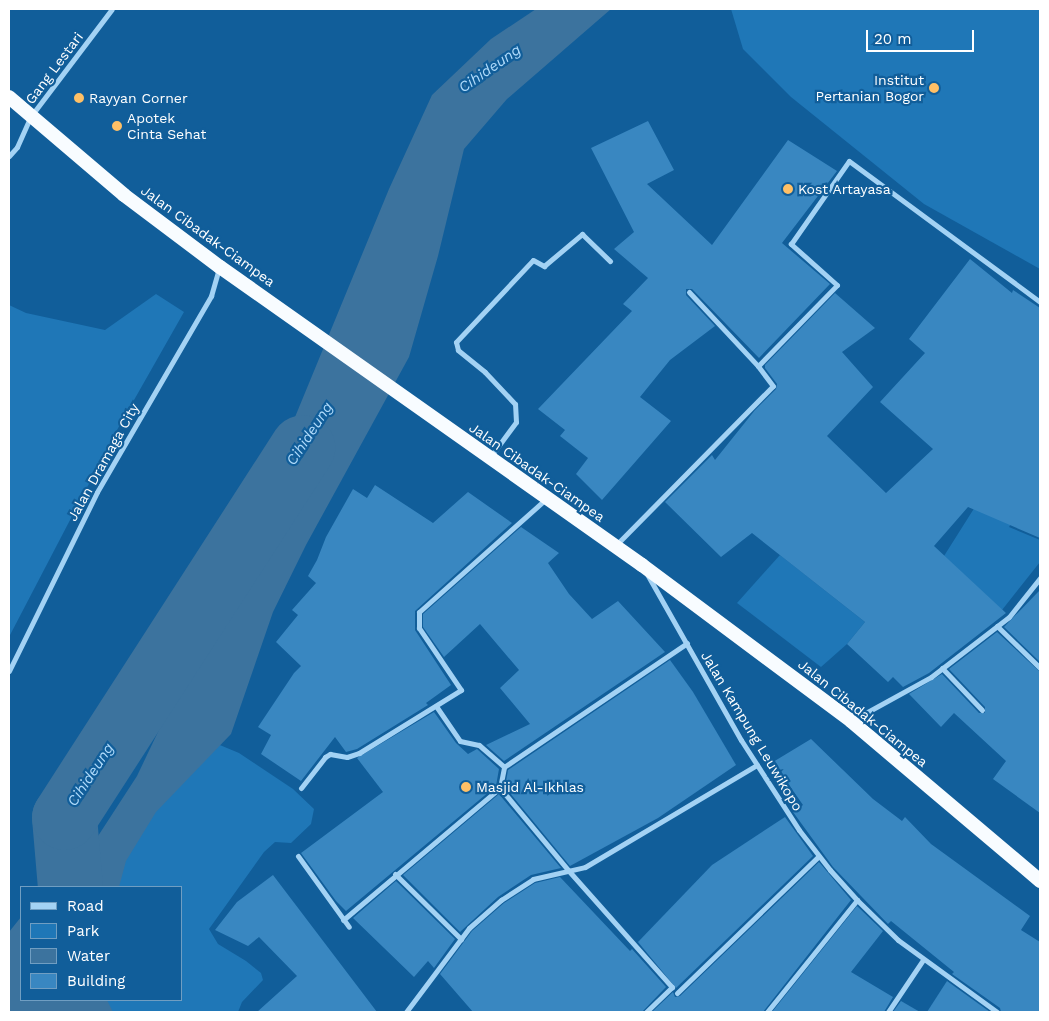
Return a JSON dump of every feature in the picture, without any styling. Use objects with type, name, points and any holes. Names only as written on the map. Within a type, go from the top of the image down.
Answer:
[{"type":"highway","name":"Jalan Cibadak-Ciampea","points":[[9,98],[124,195],[452,433],[642,565],[851,721],[1040,881]]},
{"type":"street","name":"Gang Lestari","points":[[9,156],[17,147],[31,116],[112,9]]},
{"type":"street","points":[[758,366],[837,286],[791,244],[849,161],[1040,302]]},
{"type":"street","points":[[489,458],[516,422],[515,404],[485,372],[458,350],[456,342],[533,260],[544,266],[582,234],[610,261]]},
{"type":"street","name":"Jalan Dramaga City","points":[[9,670],[97,492],[211,296],[220,266]]},
{"type":"street","points":[[615,546],[772,386],[758,366],[688,292]]},
{"type":"street","points":[[301,788],[324,757],[330,754],[347,757],[358,753],[461,690],[419,628],[419,612],[547,499]]},
{"type":"street","name":"Jalan Kampung Leuwikopo","points":[[642,565],[757,765],[819,856],[857,900],[898,940],[997,1012]]},
{"type":"street","points":[[851,721],[942,668],[1009,617],[1040,578]]},
{"type":"street","points":[[997,626],[1040,668]]},
{"type":"street","points":[[343,920],[500,788],[504,767],[686,643]]},
{"type":"street","points":[[942,668],[982,710]]},
{"type":"street","points":[[436,706],[460,741],[479,745],[504,767]]},
{"type":"street","points":[[406,1012],[469,928],[501,900],[533,879],[585,867],[757,765]]},
{"type":"street","points":[[500,788],[568,870],[672,987],[646,1012]]},
{"type":"street","points":[[298,856],[349,927]]},
{"type":"street","points":[[677,993],[819,856]]},
{"type":"street","points":[[396,874],[461,939]]},
{"type":"street","points":[[767,1012],[857,900]]},
{"type":"street","points":[[888,1012],[923,960]]},
{"type":"green space","name":"Institut Pertanian Bogor","points":[[731,9],[1040,9],[1040,269],[924,204],[791,97],[743,49]]},
{"type":"green space","points":[[156,294],[184,312],[117,430],[9,637],[9,305],[26,313],[105,330]]},
{"type":"green space","points":[[992,480],[1028,498],[1009,527],[1040,540],[1040,562],[1002,610],[944,556]]},
{"type":"green space","points":[[780,555],[865,622],[847,644],[821,667],[737,603]]},
{"type":"green space","points":[[215,743],[239,753],[293,789],[314,809],[311,824],[291,843],[275,842],[264,852],[209,929],[218,944],[246,961],[261,973],[263,980],[242,1002],[238,1012],[86,1012],[86,1001],[182,1001],[182,886],[102,886],[115,850]]},
{"type":"water","points":[[536,9],[611,9],[507,99],[464,149],[438,256],[409,357],[306,545],[273,612],[231,734],[156,812],[126,861],[119,886],[47,886],[87,853],[137,776],[167,713],[234,607],[234,578],[267,485],[389,189],[432,95],[491,39]]},
{"type":"water","points":[[20,918],[20,1001],[108,1001],[113,1012],[9,1012],[9,932]]},
{"type":"building","points":[[648,121],[674,170],[647,184],[712,245],[788,140],[837,171],[782,243],[830,284],[759,358],[692,289],[686,289],[686,295],[715,326],[670,360],[640,397],[671,421],[602,500],[576,474],[588,458],[560,436],[565,430],[538,409],[632,311],[623,304],[648,278],[614,249],[634,232],[591,148]]},
{"type":"building","points":[[970,259],[1012,293],[1013,290],[1040,308],[1040,538],[968,507],[934,546],[1006,613],[929,673],[903,687],[893,677],[888,682],[847,644],[865,622],[752,533],[721,557],[665,502],[712,455],[715,460],[755,410],[776,389],[777,384],[765,368],[765,365],[835,293],[875,328],[842,352],[873,387],[827,436],[886,493],[933,449],[880,402],[925,353],[909,339]]},
{"type":"building","points":[[375,485],[433,523],[468,492],[512,523],[415,611],[415,630],[451,685],[426,703],[428,705],[357,749],[346,752],[335,737],[301,781],[261,754],[271,735],[258,727],[294,673],[301,666],[276,642],[298,615],[292,610],[316,583],[308,576],[326,537],[353,489],[367,498]]},
{"type":"building","points":[[521,527],[559,553],[548,563],[569,594],[592,619],[618,601],[665,652],[504,761],[486,745],[530,724],[500,688],[519,670],[480,624],[444,657],[423,627],[423,614]]},
{"type":"building","points":[[1040,590],[1040,662],[1004,627]]},
{"type":"building","points":[[997,632],[1040,672],[1040,813],[993,779],[1006,761],[954,713],[941,727],[909,694],[942,674],[979,713],[985,713],[985,707],[949,669]]},
{"type":"building","points":[[670,660],[693,692],[736,765],[658,818],[570,866],[505,787],[508,770]]},
{"type":"building","points":[[434,712],[456,743],[468,754],[477,749],[499,769],[496,786],[346,911],[336,901],[301,853],[383,792],[357,758]]},
{"type":"building","points":[[811,739],[873,799],[902,821],[905,817],[931,844],[1030,916],[1021,930],[1040,942],[1040,1012],[1001,1012],[1000,1008],[952,974],[954,972],[891,921],[888,924],[833,867],[793,812],[803,805],[773,762]]},
{"type":"building","points":[[499,794],[561,868],[531,875],[498,897],[460,932],[403,875]]},
{"type":"building","points":[[785,817],[813,856],[676,988],[638,942],[712,865]]},
{"type":"building","points":[[819,862],[851,900],[763,1012],[652,1012],[673,992],[675,997],[680,996]]},
{"type":"building","points":[[273,875],[377,1012],[257,1012],[297,976],[259,937],[248,946],[215,930],[237,902]]},
{"type":"building","points":[[560,877],[630,951],[632,949],[666,987],[642,1012],[473,1012],[440,974],[472,931],[504,903],[535,883]]},
{"type":"building","points":[[396,881],[455,939],[434,968],[428,961],[414,977],[353,918]]},
{"type":"building","points":[[857,906],[883,931],[851,972],[893,997],[884,1012],[772,1012]]},
{"type":"building","points":[[947,981],[990,1012],[927,1012]]},
{"type":"building","points":[[901,1001],[920,1012],[893,1012]]},
{"type":"waterway","name":"Cihideung","points":[[70,886],[64,817],[302,447]]},
{"type":"place","name":"Institut Pertanian Bogor","points":[[934,88]]},
{"type":"place","name":"Rayyan Corner","points":[[79,98]]},
{"type":"place","name":"Apotek Cinta Sehat","points":[[117,126]]},
{"type":"place","name":"Kost Artayasa","points":[[788,189]]},
{"type":"place","name":"Masjid Al-Ikhlas","points":[[466,787]]}]
